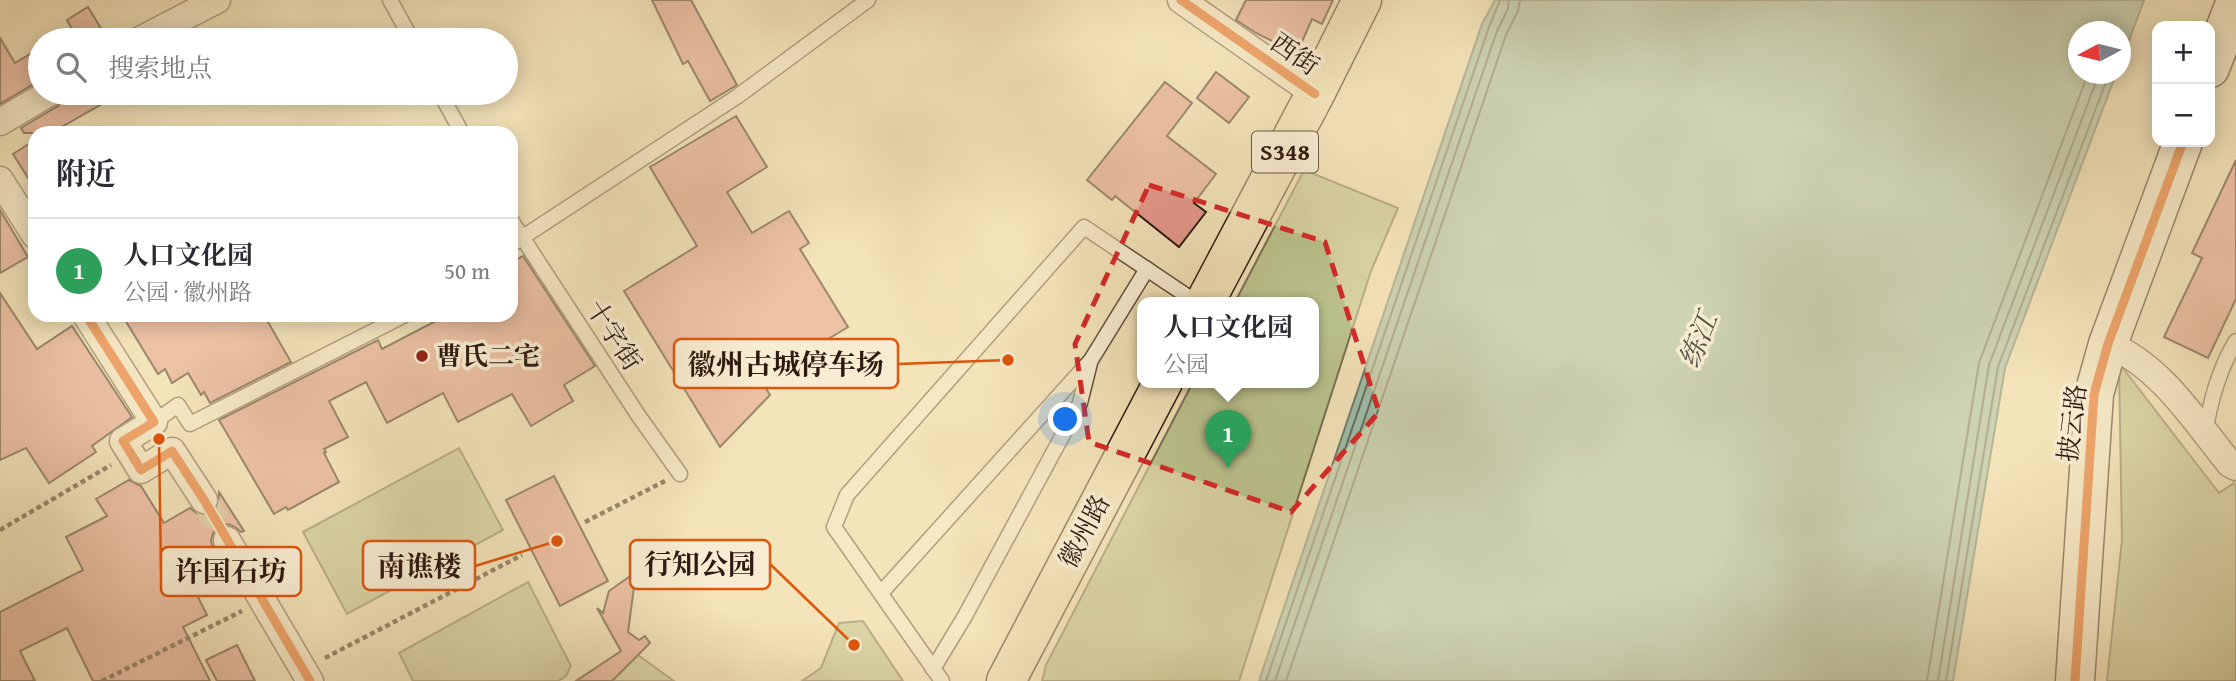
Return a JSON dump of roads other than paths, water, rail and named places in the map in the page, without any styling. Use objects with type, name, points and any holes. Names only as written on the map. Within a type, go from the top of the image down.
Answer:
[{"type":"main road","name":"S348","points":[[1208,297],[1362,0]]},
{"type":"main road","name":"徽州路","points":[[1006,681],[1160,388]]},
{"type":"street","points":[[163,28],[217,0]]},
{"type":"street","name":"西街","points":[[1181,0],[1315,94]]},
{"type":"street","points":[[2215,55],[2236,1]]},
{"type":"street","points":[[0,122],[29,105]]},
{"type":"street","name":"披云路","points":[[2075,681],[2084,572],[2090,417],[2108,344],[2181,147]]},
{"type":"street","points":[[0,180],[28,224]]},
{"type":"street","points":[[90,322],[153,422],[123,441],[141,470],[172,450],[204,500]]},
{"type":"street","points":[[2108,344],[2139,360],[2156,373],[2230,464],[2236,467]]},
{"type":"street","points":[[227,540],[306,676]]},
{"type":"lane","points":[[390,0],[405,28]]},
{"type":"lane","points":[[518,241],[738,96],[868,0]]},
{"type":"lane","points":[[447,105],[458,126]]},
{"type":"lane","points":[[938,675],[834,527],[847,495],[1084,227],[1189,297]]},
{"type":"lane","name":"十字街","points":[[518,245],[680,474]]},
{"type":"lane","points":[[881,593],[1091,360],[1147,269]]},
{"type":"lane","points":[[153,422],[178,405],[190,424],[391,322]]},
{"type":"lane","points":[[2205,433],[2210,405],[2224,361],[2236,341]]},
{"type":"lane","points":[[938,675],[965,616],[1080,403],[1091,360]]},
{"type":"water","name":"练江","points":[[1495,0],[2144,0],[2131,35],[2131,21],[2068,21],[2068,84],[2112,84],[2005,368],[1953,681],[1259,681],[1482,24]]},
{"type":"tunnel","points":[[204,500],[227,540]]},
{"type":"place","name":"曹氏二宅","points":[[422,356]]},
{"type":"place","name":"徽州古城停车场","points":[[1008,360]]},
{"type":"place","name":"许国石坊","points":[[159,439]]},
{"type":"place","name":"人口文化园","points":[[1228,468]]},
{"type":"place","name":"南谯楼","points":[[557,541]]},
{"type":"place","name":"行知公园","points":[[854,645]]}]
